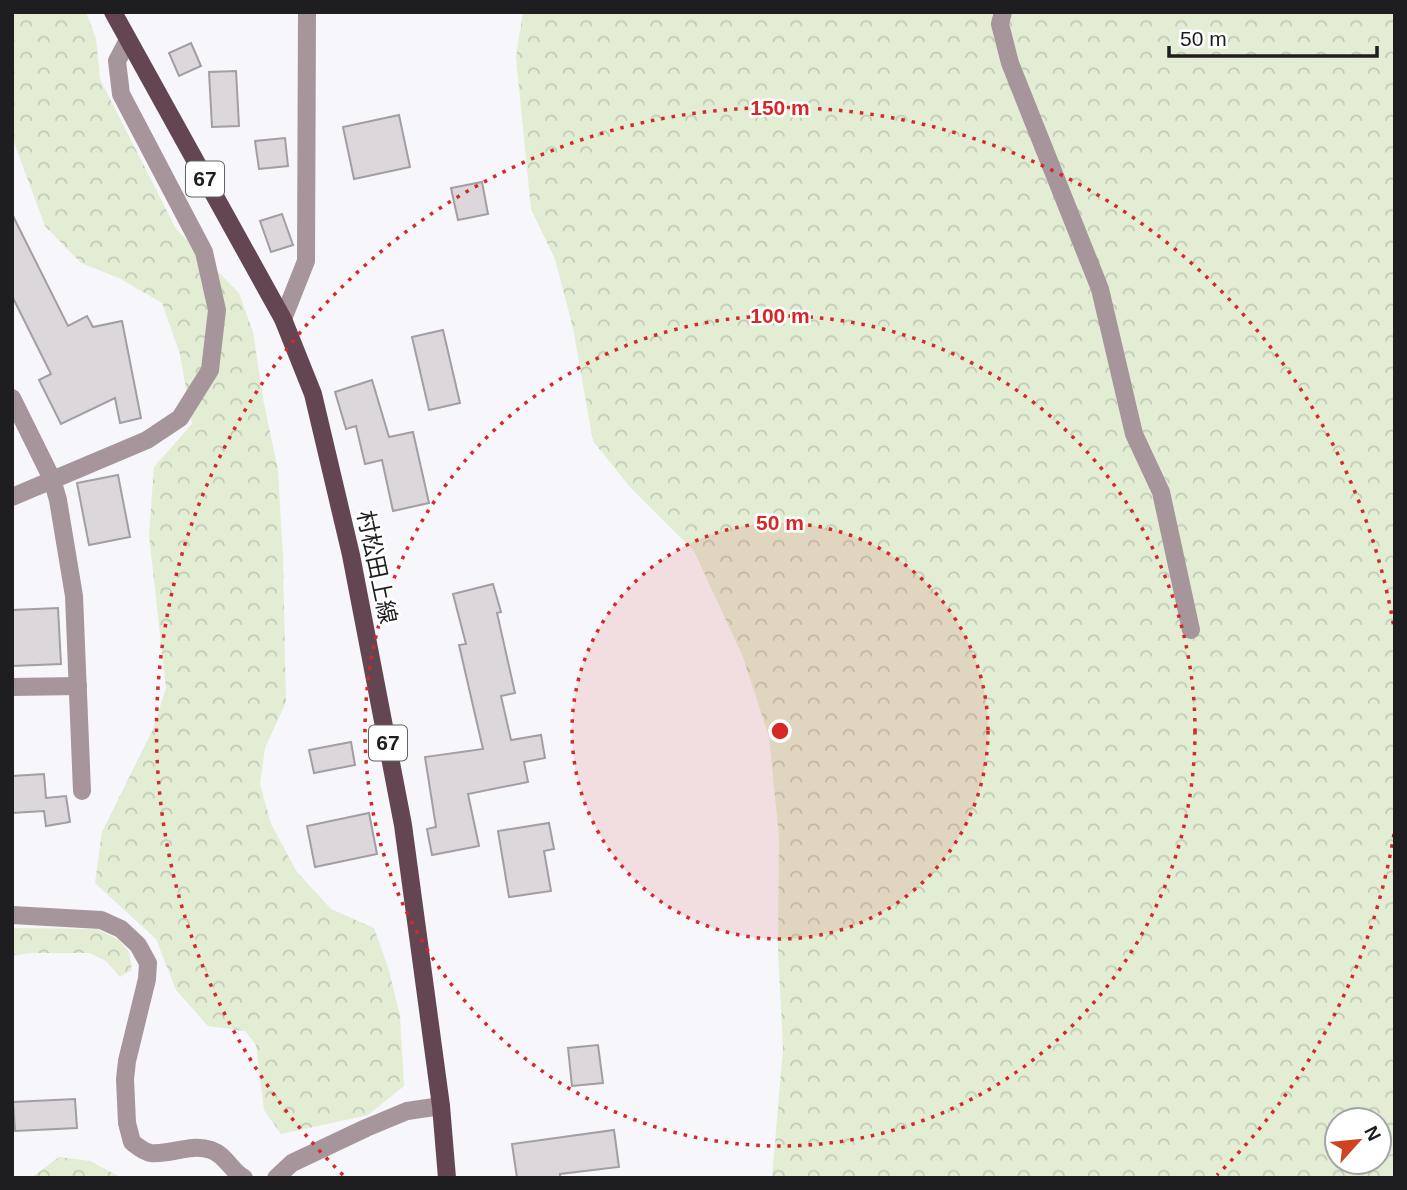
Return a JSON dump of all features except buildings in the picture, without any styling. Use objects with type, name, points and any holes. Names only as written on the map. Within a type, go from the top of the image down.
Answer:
[{"type":"main road","name":"村松田上線","points":[[113,12],[283,318],[313,394],[351,555],[404,825],[441,1106],[447,1178]]},
{"type":"street","points":[[283,318],[306,261],[307,12]]},
{"type":"street","points":[[1003,12],[1000,24],[1010,63],[1100,289],[1134,434],[1161,492],[1191,630]]},
{"type":"street","points":[[12,497],[147,440],[180,418],[210,370],[217,310],[205,252],[121,94],[117,61],[128,40]]},
{"type":"street","points":[[12,398],[52,479],[58,500],[74,596],[82,791]]},
{"type":"street","points":[[12,687],[78,686]]},
{"type":"street","points":[[12,915],[101,920],[121,929],[138,946],[148,963],[147,979],[127,1060],[125,1079],[127,1124],[132,1142],[148,1153],[192,1148],[210,1150],[223,1156],[244,1178]]},
{"type":"street","points":[[276,1178],[292,1163],[366,1128],[407,1111],[441,1106]]},
{"type":"green space","points":[[12,12],[86,12],[96,39],[100,79],[176,229],[239,293],[253,332],[263,399],[278,470],[286,702],[265,748],[260,784],[271,824],[297,872],[331,909],[374,928],[389,970],[400,1016],[404,1086],[368,1115],[281,1134],[264,1110],[256,1045],[245,1031],[208,1026],[176,990],[156,939],[95,883],[102,832],[153,729],[166,688],[149,535],[154,467],[192,424],[180,354],[162,303],[119,278],[81,263],[45,226],[12,137]]},
{"type":"green space","points":[[523,12],[1395,12],[1395,1178],[772,1178],[783,1049],[778,951],[779,837],[769,737],[743,657],[694,551],[630,487],[593,441],[573,328],[555,259],[531,209],[516,57]]},
{"type":"green space","points":[[12,928],[97,929],[119,940],[129,952],[132,970],[120,977],[106,961],[90,953],[30,953],[12,956]]},
{"type":"green space","points":[[59,1157],[90,1161],[122,1178],[31,1178]]}]
